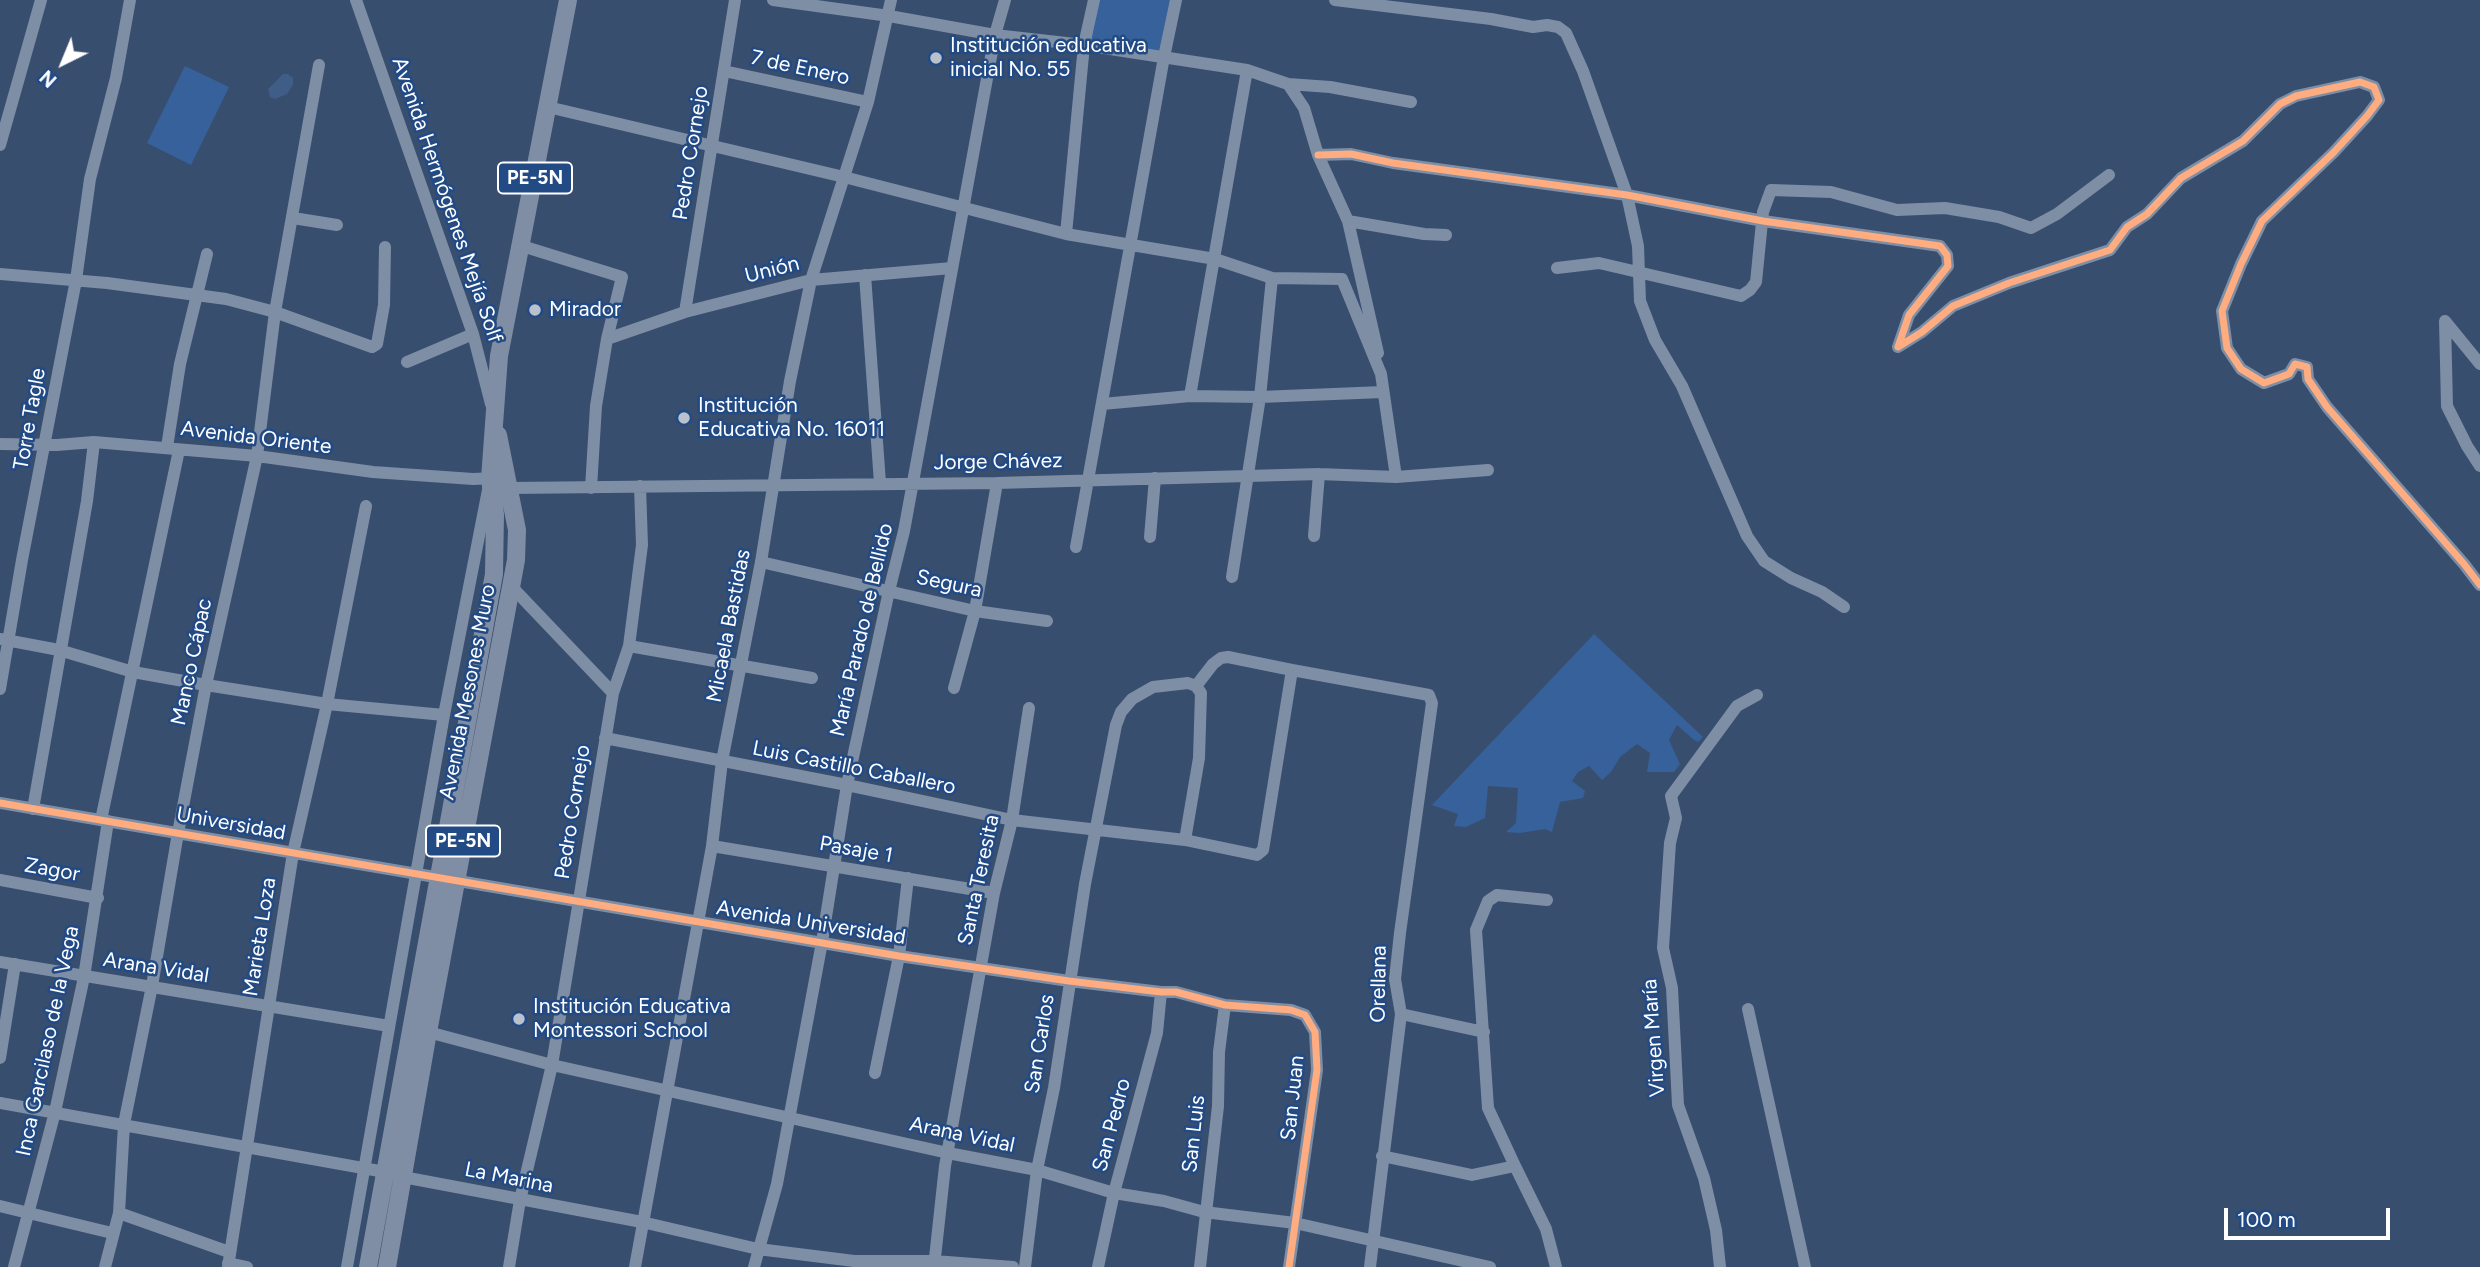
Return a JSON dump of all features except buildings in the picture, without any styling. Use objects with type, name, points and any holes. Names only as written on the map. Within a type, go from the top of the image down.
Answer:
[{"type":"highway","name":"PE-5N","points":[[368,1267],[385,1172],[447,880],[494,574],[495,514],[503,481],[494,415],[499,356],[568,0]]},
{"type":"highway","name":"Avenida Mesones Muro","points":[[387,1267],[428,1032],[447,880],[516,560],[517,530],[503,481]]},
{"type":"street","points":[[0,145],[41,0]]},
{"type":"street","name":"Torre Tagle","points":[[0,689],[4,639],[76,280],[90,179],[116,78],[130,0]]},
{"type":"street","name":"Avenida Hermógenes Mejía Solf","points":[[356,0],[473,334],[494,415]]},
{"type":"street","name":"Pedro Cornejo","points":[[685,312],[735,0]]},
{"type":"street","points":[[773,0],[889,16],[995,35],[1247,70],[1288,84],[1330,87],[1411,102]]},
{"type":"street","name":"Micaela Bastidas","points":[[635,1267],[712,846],[722,761],[761,562],[788,392],[811,280],[868,102],[891,0]]},
{"type":"street","name":"María Parado de Bellido","points":[[754,1267],[777,1184],[822,942],[847,785],[904,531],[995,35],[1005,0]]},
{"type":"street","points":[[1066,234],[1084,46],[1094,0]]},
{"type":"street","points":[[1076,547],[1176,0]]},
{"type":"street","points":[[1335,0],[1378,3],[1533,27],[1547,25],[1559,27],[1566,33],[1583,71],[1627,195],[1638,246],[1640,301],[1655,340],[1682,386],[1747,536],[1764,561],[1844,607]]},
{"type":"street","name":"Manco Cápac","points":[[105,1267],[119,1213],[124,1124],[152,986],[178,833],[206,685],[257,456],[275,312],[319,65]]},
{"type":"street","points":[[1190,396],[1247,70]]},
{"type":"street","name":"7 de Enero","points":[[724,71],[868,102]]},
{"type":"street","points":[[1318,155],[1351,154],[1392,163],[1627,195],[1763,221],[1940,246],[1944,250],[1948,267],[1909,315],[1898,348],[1953,306],[2020,279],[2110,250],[2127,227],[2147,214],[2181,178],[2243,141],[2280,104],[2296,96],[2360,82],[2374,87],[2379,100],[2367,117],[2262,221],[2222,311],[2227,348],[2241,369],[2264,383],[2290,374],[2295,364],[2307,367],[2308,379],[2327,407],[2480,586]]},
{"type":"street","points":[[1288,84],[1304,108],[1318,155],[1348,221],[1373,327],[1396,477]]},
{"type":"street","points":[[548,107],[844,177],[1066,234],[1215,259],[1272,278],[1342,279],[1381,374]]},
{"type":"street","points":[[1557,268],[1599,263],[1741,296],[1756,282],[1763,212],[1771,190],[1831,192],[1897,210],[1945,208],[1999,217],[2031,228],[2057,215],[2109,175]]},
{"type":"street","points":[[293,218],[337,225]]},
{"type":"street","points":[[1348,221],[1424,234],[1446,235]]},
{"type":"street","points":[[522,246],[622,277],[607,339],[596,406],[591,488]]},
{"type":"street","points":[[0,274],[76,280],[226,299],[275,312],[372,347],[377,344],[384,305],[385,247]]},
{"type":"street","name":"Inca Garcilaso de la Vega","points":[[14,1267],[55,1112],[84,977],[98,898],[104,821],[160,533],[173,448],[180,364],[207,254]]},
{"type":"street","name":"Unión","points":[[607,339],[685,312],[811,280],[952,268]]},
{"type":"street","points":[[865,275],[880,483]]},
{"type":"street","points":[[1232,577],[1260,397],[1272,278]]},
{"type":"street","points":[[2480,365],[2445,321],[2447,406],[2480,466]]},
{"type":"street","points":[[407,362],[473,334]]},
{"type":"street","points":[[1102,404],[1190,396],[1260,397],[1383,392]]},
{"type":"street","points":[[33,809],[87,501],[94,442]]},
{"type":"street","name":"Avenida Oriente","points":[[0,444],[94,442],[257,456],[373,472],[503,481]]},
{"type":"street","name":"Jorge Chávez","points":[[503,481],[591,488],[774,486],[1319,474],[1396,477],[1488,470]]},
{"type":"street","points":[[1314,536],[1319,474]]},
{"type":"street","points":[[1150,537],[1155,478]]},
{"type":"street","points":[[347,1267],[444,715],[503,481]]},
{"type":"street","points":[[954,688],[975,611],[997,483]]},
{"type":"street","name":"Pedro Cornejo","points":[[509,1267],[520,1200],[552,1065],[605,738],[614,692],[629,646],[642,545],[640,486]]},
{"type":"street","name":"Marieta Loza","points":[[228,1261],[293,853],[327,704],[366,506]]},
{"type":"street","name":"Segura","points":[[761,562],[975,611],[1047,621]]},
{"type":"street","points":[[511,586],[614,692]]},
{"type":"street","points":[[4,639],[59,650],[133,672],[206,685],[327,704],[444,715]]},
{"type":"street","points":[[629,646],[812,678]]},
{"type":"street","points":[[1185,840],[1199,758],[1201,693],[1196,686],[1221,658],[1228,657],[1292,670]]},
{"type":"street","name":"Luis Castillo Caballero","points":[[605,738],[1012,820],[1185,840],[1257,855],[1263,850],[1292,670]]},
{"type":"street","name":"Orellana","points":[[1292,670],[1429,695],[1432,703],[1399,933],[1395,979],[1401,1014],[1370,1267]]},
{"type":"street","name":"San Carlos","points":[[1025,1267],[1037,1170],[1054,1088],[1092,843],[1116,725],[1121,712],[1132,699],[1153,687],[1188,683],[1196,686]]},
{"type":"street","name":"Virgen María","points":[[1720,1267],[1716,1230],[1704,1178],[1678,1105],[1672,988],[1663,948],[1670,844],[1676,818],[1671,796],[1737,706],[1757,695]]},
{"type":"street","name":"Santa Teresita","points":[[934,1264],[947,1153],[994,893],[1012,820],[1028,708]]},
{"type":"street","name":"Universidad","points":[[0,803],[447,880]]},
{"type":"street","name":"Pasaje 1","points":[[712,846],[994,893]]},
{"type":"street","points":[[875,1073],[899,956],[908,878]]},
{"type":"street","name":"Zagor","points":[[0,880],[98,898]]},
{"type":"street","name":"Avenida Universidad","points":[[447,880],[899,956],[1161,992]]},
{"type":"street","points":[[1547,900],[1497,895],[1488,901],[1476,930],[1488,1108],[1546,1229],[1556,1267]]},
{"type":"street","name":"Arana Vidal","points":[[0,962],[389,1026]]},
{"type":"street","points":[[0,1058],[15,964]]},
{"type":"street","name":"San Juan","points":[[1161,992],[1192,995],[1225,1005],[1291,1010],[1305,1016],[1315,1032],[1317,1070],[1289,1267]]},
{"type":"street","name":"San Pedro","points":[[1098,1267],[1114,1193],[1157,1033],[1161,992]]},
{"type":"street","name":"San Luis","points":[[1200,1267],[1218,1106],[1219,1052],[1225,1005]]},
{"type":"street","points":[[1748,1009],[1805,1267]]},
{"type":"street","points":[[1401,1014],[1484,1032]]},
{"type":"street","name":"Arana Vidal","points":[[428,1032],[552,1065],[947,1153],[1037,1170],[1114,1193],[1164,1201],[1205,1212],[1295,1223],[1490,1267]]},
{"type":"street","name":"La Marina","points":[[0,1103],[365,1168],[642,1222],[758,1249],[854,1264],[1013,1267]]},
{"type":"street","points":[[1382,1156],[1472,1175],[1515,1166]]},
{"type":"street","points":[[0,1206],[112,1233]]},
{"type":"street","points":[[119,1213],[247,1267]]},
{"type":"shaded area","points":[[1094,0],[1176,0],[1164,57],[1084,45]]},
{"type":"shaded area","points":[[185,66],[229,87],[191,165],[147,143]]},
{"type":"shaded area","points":[[283,74],[293,78],[293,85],[287,94],[275,99],[270,97],[268,89]]},
{"type":"shaded area","points":[[1594,634],[1703,737],[1698,742],[1677,725],[1669,740],[1680,764],[1674,772],[1647,772],[1650,753],[1637,744],[1620,757],[1611,772],[1602,780],[1589,766],[1578,772],[1572,781],[1585,791],[1583,798],[1560,802],[1552,832],[1545,829],[1506,832],[1516,823],[1518,788],[1488,786],[1485,818],[1466,827],[1454,826],[1458,814],[1432,805]]},
{"type":"cycle path","points":[[1318,155],[1351,154],[1393,163],[1627,195],[1763,221],[1940,246],[1947,255],[1948,266],[1909,315],[1898,347],[1922,332],[1953,306],[2009,283],[2110,250],[2127,227],[2147,214],[2181,178],[2243,141],[2280,104],[2296,96],[2360,82],[2374,87],[2379,100],[2367,116],[2334,152],[2262,221],[2222,311],[2227,348],[2241,369],[2264,383],[2289,374],[2295,364],[2307,367],[2308,379],[2327,407],[2480,585]]},
{"type":"cycle path","points":[[0,803],[899,956],[1069,981],[1176,992],[1225,1005],[1291,1010],[1305,1015],[1315,1032],[1317,1070],[1289,1267]]},
{"type":"place","name":"Institución educativa inicial No. 55","points":[[936,58]]},
{"type":"place","name":"Mirador","points":[[535,310]]},
{"type":"place","name":"Institución Educativa No. 16011","points":[[684,418]]},
{"type":"place","name":"Institución Educativa Montessori School","points":[[519,1019]]}]
